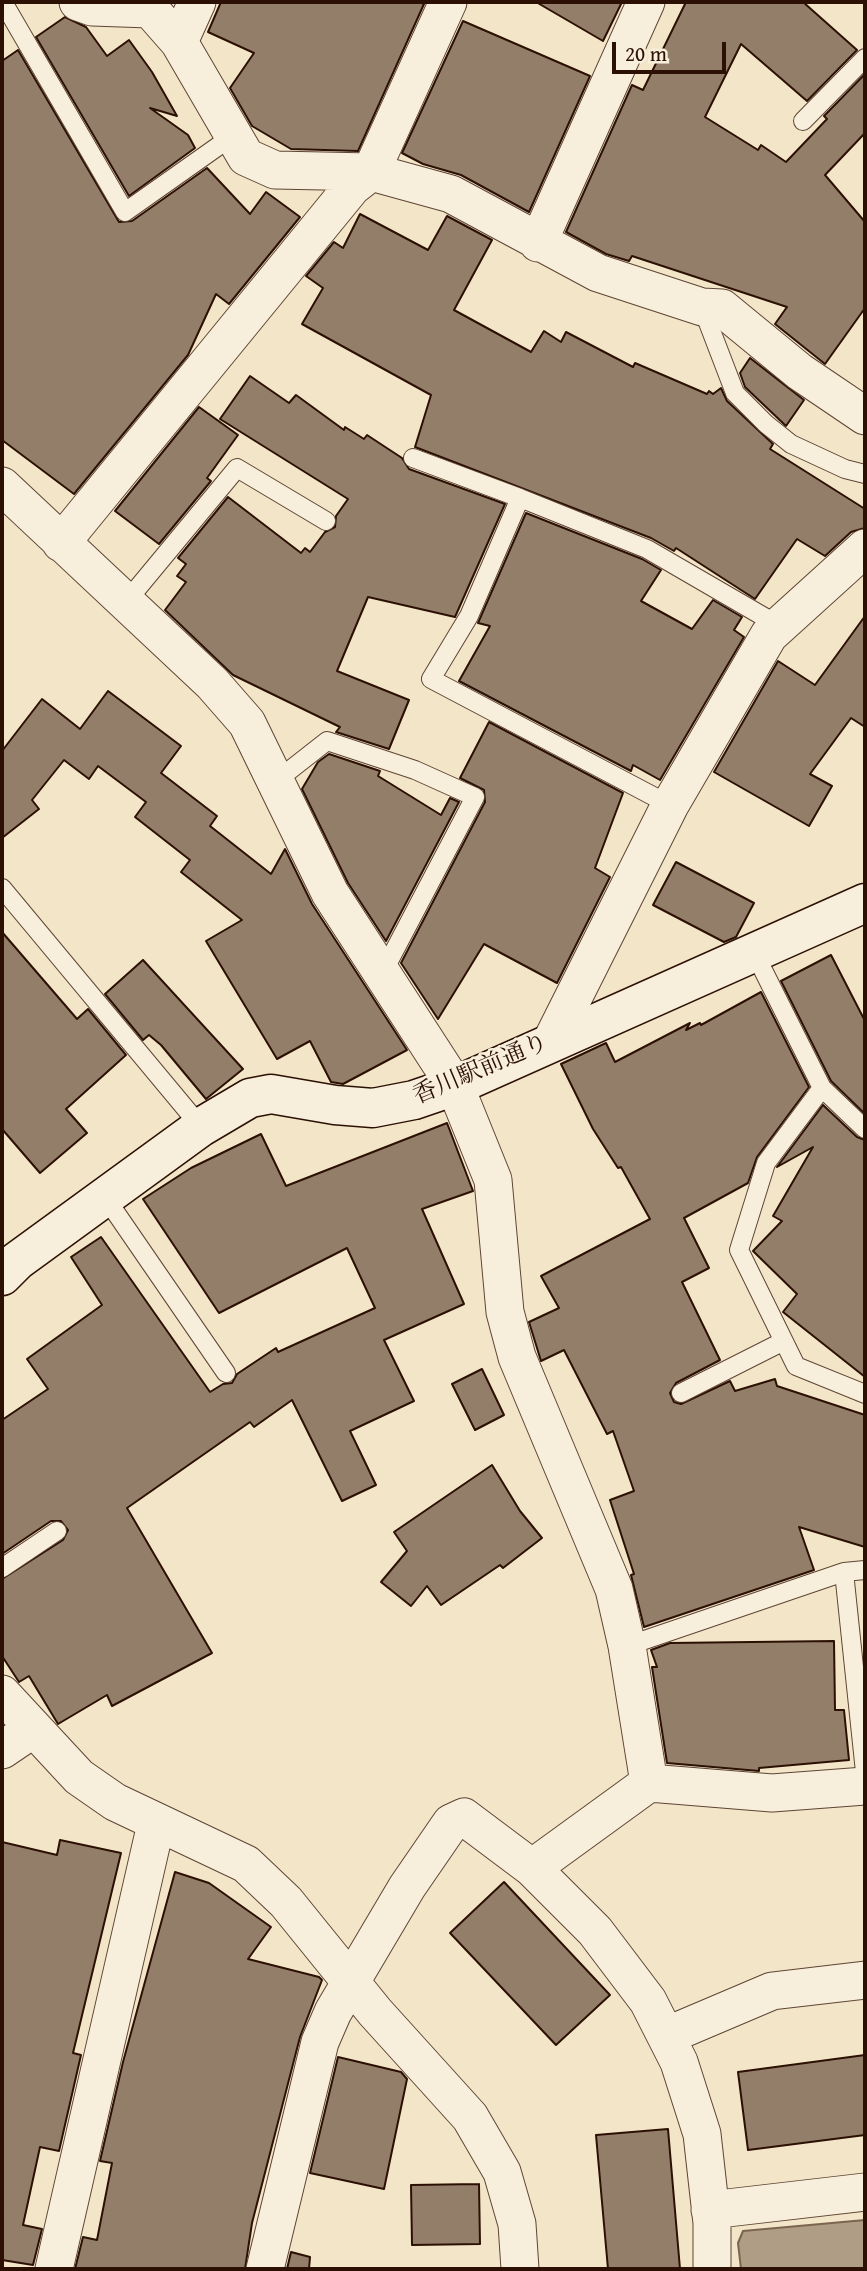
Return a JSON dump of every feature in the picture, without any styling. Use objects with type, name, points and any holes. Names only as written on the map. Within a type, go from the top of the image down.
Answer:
[{"type":"street","points":[[78,2],[92,7],[150,9],[179,42],[246,157],[275,170],[372,173],[451,194],[598,273],[702,307],[722,308],[800,372],[865,416]]},
{"type":"street","points":[[179,42],[197,2]]},
{"type":"street","points":[[61,543],[352,187],[372,173],[448,2]]},
{"type":"street","points":[[538,243],[646,2]]},
{"type":"street","points":[[2,486],[212,683],[247,723],[330,893],[455,1086],[493,1180],[505,1312],[517,1357],[614,1589],[627,1646],[649,1783]]},
{"type":"street","points":[[552,1040],[670,805],[778,625],[865,548]]},
{"type":"street","name":"香川駅前通り","points":[[2,1276],[17,1261],[201,1127],[250,1098],[271,1094],[335,1105],[373,1108],[414,1100],[455,1086],[552,1040],[865,903]]},
{"type":"street","points":[[2,1694],[79,1777],[115,1802],[156,1824],[201,1841],[246,1864],[286,1902],[351,1982],[470,2117],[502,2172],[517,2224],[520,2269]]},
{"type":"street","points":[[2,1750],[33,1729]]},
{"type":"street","points":[[532,1868],[649,1783],[772,1793],[865,1786]]},
{"type":"street","points":[[265,2269],[320,2042],[351,1982],[407,1886],[450,1824],[464,1817],[532,1868],[595,1931],[648,2001],[679,2062],[702,2134],[710,2210],[712,2269]]},
{"type":"street","points":[[54,2269],[156,1824]]},
{"type":"street","points":[[666,2036],[772,1991],[865,1980]]},
{"type":"street","points":[[710,2210],[865,2192]]},
{"type":"lane","points":[[3,2],[125,212],[234,135]]},
{"type":"lane","points":[[803,121],[865,58]]},
{"type":"lane","points":[[702,307],[735,393],[791,444],[845,469],[865,474]]},
{"type":"lane","points":[[413,458],[647,549],[778,625]]},
{"type":"lane","points":[[126,602],[237,468],[326,521]]},
{"type":"lane","points":[[520,498],[469,616],[431,679],[670,805]]},
{"type":"lane","points":[[276,781],[327,741],[415,770],[475,797],[381,975]]},
{"type":"lane","points":[[2,888],[201,1127]]},
{"type":"lane","points":[[754,953],[822,1088],[865,1129]]},
{"type":"lane","points":[[822,1088],[766,1163],[739,1250],[796,1366],[865,1394]]},
{"type":"lane","points":[[105,1197],[226,1373]]},
{"type":"lane","points":[[681,1393],[782,1342]]},
{"type":"lane","points":[[2,1568],[57,1531]]},
{"type":"lane","points":[[627,1646],[844,1572],[865,1570]]},
{"type":"lane","points":[[844,1572],[865,1772]]},
{"type":"shaded area","points":[[865,2220],[865,2269],[741,2269],[738,2243],[743,2231]]},
{"type":"building","points":[[221,2],[424,4],[358,151],[291,149],[252,126],[230,88],[254,53],[208,32]]},
{"type":"building","points":[[536,2],[622,2],[603,41]]},
{"type":"building","points":[[686,2],[803,2],[857,50],[807,101],[741,44],[705,117],[758,150],[761,145],[786,162],[827,119],[824,116],[865,74],[865,133],[825,175],[865,222],[865,308],[825,364],[775,324],[787,307],[632,256],[629,261],[606,254],[566,232],[632,85],[643,90]]},
{"type":"building","points":[[65,17],[86,27],[107,56],[129,40],[152,72],[177,116],[150,108],[188,135],[195,148],[129,196],[36,37]]},
{"type":"building","points":[[463,21],[590,76],[529,212],[461,175],[423,164],[402,153]]},
{"type":"building","points":[[18,50],[119,222],[132,221],[207,168],[250,214],[266,192],[300,217],[229,304],[216,294],[188,355],[74,494],[2,440],[2,61]]},
{"type":"building","points":[[360,214],[428,250],[447,216],[492,240],[454,310],[531,352],[544,331],[561,342],[566,332],[633,367],[635,363],[707,394],[709,391],[713,394],[721,388],[727,401],[773,444],[770,449],[865,509],[865,528],[851,532],[825,556],[797,539],[755,599],[676,548],[674,551],[651,538],[415,447],[431,395],[302,324],[323,288],[306,276],[334,242],[343,248]]},
{"type":"building","points":[[750,358],[804,400],[786,426],[745,387],[740,373]]},
{"type":"building","points":[[250,376],[289,403],[296,395],[344,430],[345,427],[364,439],[367,435],[402,458],[409,469],[505,504],[455,617],[368,597],[337,671],[409,700],[389,749],[336,732],[340,727],[233,675],[165,610],[186,582],[177,576],[186,564],[178,558],[228,497],[301,553],[305,548],[310,552],[325,532],[335,527],[336,516],[348,499],[220,419]]},
{"type":"building","points":[[199,407],[238,435],[207,478],[211,481],[159,544],[115,511]]},
{"type":"building","points":[[526,513],[642,559],[661,570],[641,601],[692,629],[713,600],[742,617],[734,630],[744,637],[660,780],[633,765],[631,771],[459,681],[490,626],[478,623]]},
{"type":"building","points":[[865,616],[865,727],[851,718],[810,774],[832,786],[809,826],[714,772],[778,661],[815,685]]},
{"type":"building","points":[[108,691],[181,746],[161,773],[217,816],[210,826],[271,874],[285,849],[312,904],[407,1050],[343,1084],[331,1082],[310,1041],[277,1059],[206,941],[242,920],[181,872],[190,860],[135,817],[146,802],[98,766],[89,779],[64,760],[32,800],[39,809],[2,838],[2,751],[42,699],[80,729]]},
{"type":"building","points":[[489,722],[623,793],[595,868],[610,877],[557,983],[484,944],[438,1019],[401,963],[485,802],[484,790],[460,778]]},
{"type":"building","points":[[329,754],[380,771],[378,776],[441,815],[450,798],[459,802],[386,941],[348,883],[302,789],[318,762]]},
{"type":"building","points":[[676,862],[754,903],[736,937],[724,942],[653,905]]},
{"type":"building","points":[[2,932],[77,1019],[88,1009],[126,1055],[66,1109],[87,1133],[40,1173],[2,1129]]},
{"type":"building","points":[[831,955],[865,1021],[865,1114],[831,1081],[781,981]]},
{"type":"building","points":[[143,960],[243,1069],[206,1099],[161,1045],[149,1035],[143,1040],[105,994]]},
{"type":"building","points":[[761,992],[809,1087],[757,1157],[748,1183],[684,1218],[709,1268],[682,1282],[720,1360],[676,1383],[670,1393],[674,1402],[681,1404],[730,1381],[735,1391],[775,1379],[777,1386],[865,1415],[865,1547],[799,1527],[814,1570],[644,1627],[631,1575],[634,1574],[610,1500],[634,1491],[613,1431],[607,1434],[564,1350],[541,1361],[529,1322],[559,1308],[541,1276],[650,1219],[621,1167],[618,1168],[593,1129],[561,1064],[606,1043],[615,1062],[690,1023],[686,1030],[700,1023],[701,1025]]},
{"type":"building","points":[[823,1105],[857,1137],[865,1140],[865,1377],[783,1312],[797,1294],[753,1251],[782,1221],[773,1216],[813,1147],[777,1167]]},
{"type":"building","points":[[447,1123],[473,1191],[422,1209],[464,1304],[384,1340],[414,1401],[350,1431],[376,1485],[342,1501],[292,1400],[254,1427],[250,1422],[127,1508],[212,1653],[112,1706],[107,1695],[58,1724],[29,1676],[19,1682],[2,1656],[2,1579],[63,1540],[68,1530],[61,1521],[51,1521],[2,1554],[2,1420],[48,1389],[27,1359],[102,1305],[71,1257],[101,1237],[210,1392],[223,1384],[232,1383],[237,1374],[276,1348],[278,1352],[375,1308],[347,1248],[219,1313],[143,1199],[191,1168],[261,1134],[286,1186]]},
{"type":"building","points":[[482,1369],[504,1415],[475,1430],[452,1384]]},
{"type":"building","points":[[492,1465],[520,1511],[542,1538],[503,1568],[500,1565],[441,1605],[427,1586],[411,1606],[381,1582],[407,1551],[394,1532]]},
{"type":"building","points":[[834,1641],[835,1710],[844,1710],[849,1760],[759,1768],[759,1771],[667,1763],[652,1667],[657,1667],[651,1650],[670,1643]]},
{"type":"building","points":[[60,1840],[121,1853],[73,2053],[81,2055],[59,2151],[40,2147],[23,2225],[42,2229],[33,2265],[2,2260],[2,1842],[57,1855]]},
{"type":"building","points":[[175,1872],[209,1883],[271,1927],[248,1959],[322,1980],[300,2037],[252,2223],[245,2269],[75,2269],[83,2237],[97,2240],[112,2163],[100,2161],[123,2062]]},
{"type":"building","points":[[504,1882],[610,1995],[556,2045],[450,1933]]},
{"type":"building","points":[[865,2055],[865,2135],[748,2150],[738,2072]]},
{"type":"building","points":[[338,2057],[401,2072],[407,2079],[384,2189],[310,2173]]},
{"type":"building","points":[[668,2129],[680,2269],[608,2269],[596,2135]]},
{"type":"building","points":[[479,2184],[480,2244],[412,2245],[411,2185]]},
{"type":"building","points":[[291,2252],[310,2257],[309,2269],[287,2269]]}]
